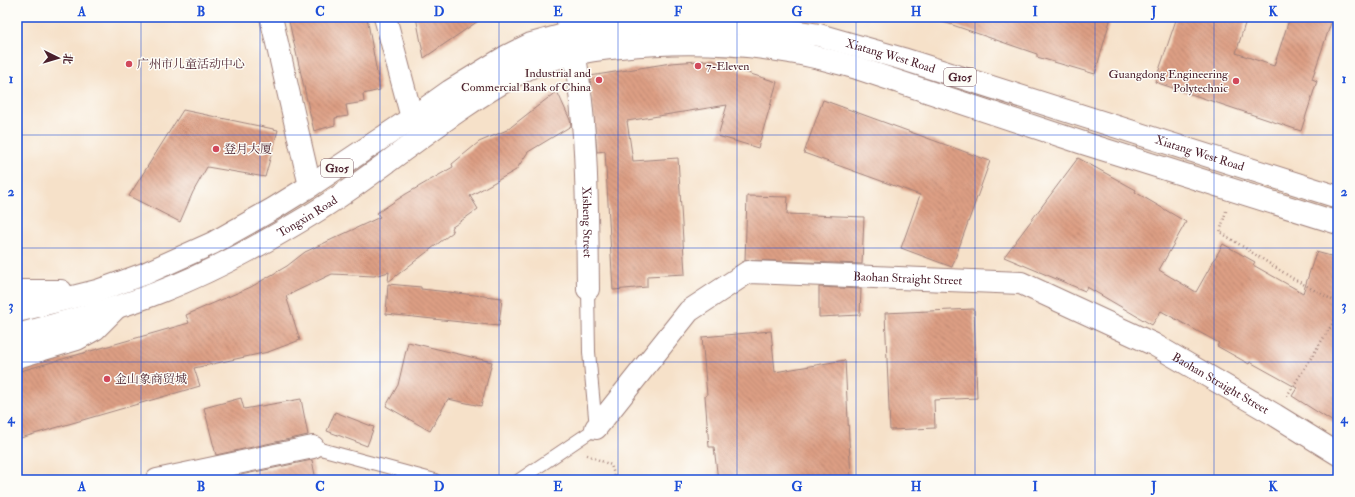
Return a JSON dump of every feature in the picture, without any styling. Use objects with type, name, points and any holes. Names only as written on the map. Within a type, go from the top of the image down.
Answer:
[{"type":"main road","points":[[271,17],[310,186]]},
{"type":"main road","points":[[385,17],[412,118]]},
{"type":"main road","name":"Xiatang West Road","points":[[571,34],[636,24],[708,22],[742,24],[819,35],[903,59],[1338,197]]},
{"type":"main road","name":"Tongxin Road","points":[[17,311],[96,291],[144,274],[213,243],[310,186],[456,87],[507,56],[531,44],[571,34]]},
{"type":"main road","name":"Tongxin Road","points":[[17,335],[117,307],[160,292],[193,278],[265,241],[334,200],[475,100],[534,66],[551,59],[571,34]]},
{"type":"main road","name":"Xiatang West Road","points":[[571,34],[637,45],[691,42],[757,47],[792,52],[857,68],[1080,142],[1338,223]]},
{"type":"main road","name":"Xisheng Street","points":[[571,34],[580,94],[587,190],[588,289]]},
{"type":"main road","name":"Baohan Straight Street","points":[[596,428],[689,311],[748,272],[1021,283],[1153,344],[1275,415],[1338,454]]},
{"type":"main road","points":[[17,291],[96,291]]},
{"type":"main road","points":[[17,357],[77,339],[95,329],[117,307]]},
{"type":"main road","points":[[157,480],[312,447]]},
{"type":"lane","name":"Xisheng Street","points":[[588,289],[589,352],[596,428]]},
{"type":"lane","name":"Baohan Straight Street","points":[[519,480],[596,428]]},
{"type":"lane","points":[[312,447],[435,480]]},
{"type":"path","points":[[1232,189],[1220,232],[1292,278],[1338,303]]},
{"type":"path","points":[[1297,379],[1338,315]]},
{"type":"path","points":[[569,446],[611,465],[616,480]]},
{"type":"building","points":[[288,17],[367,17],[380,90],[363,94],[364,102],[346,105],[348,116],[335,118],[335,125],[314,131]]},
{"type":"building","points":[[416,17],[484,17],[424,58]]},
{"type":"building","points":[[938,17],[1111,17],[1095,74],[1037,57],[1037,54],[938,20]]},
{"type":"building","name":"Guangdong Engineering Polytechnic","points":[[1177,17],[1247,17],[1236,53],[1274,66],[1290,17],[1333,17],[1312,79],[1317,81],[1301,131],[1155,82]]},
{"type":"building","points":[[712,60],[734,69],[777,82],[758,148],[718,136],[727,105],[627,121],[633,161],[678,158],[685,274],[647,276],[647,287],[613,290],[605,151],[597,152],[590,76],[671,63]]},
{"type":"building","points":[[557,91],[570,120],[571,126],[528,152],[516,170],[470,196],[478,209],[451,228],[453,232],[388,282],[389,272],[374,276],[332,274],[286,296],[300,340],[268,352],[194,368],[200,386],[17,439],[17,372],[189,323],[186,315],[251,287],[287,266],[305,252],[380,217],[377,213],[406,194],[453,167],[452,164],[479,142],[507,130]]},
{"type":"building","points":[[823,100],[990,161],[952,267],[901,248],[920,195],[804,153]]},
{"type":"building","name":"登月大厦","points":[[183,110],[278,130],[265,177],[207,167],[193,192],[180,222],[129,196]]},
{"type":"building","points":[[1078,158],[1136,190],[1135,192],[1186,222],[1159,270],[1196,292],[1223,244],[1255,262],[1253,265],[1303,293],[1316,252],[1338,258],[1338,425],[1292,396],[1297,388],[1217,346],[1219,343],[1161,311],[1152,325],[1087,287],[1085,291],[1004,257]]},
{"type":"building","points":[[747,196],[788,197],[787,214],[864,217],[862,264],[745,261]]},
{"type":"building","points":[[388,284],[502,298],[499,326],[386,314]]},
{"type":"building","points":[[819,287],[861,289],[860,315],[819,317]]},
{"type":"building","points":[[974,309],[977,398],[934,400],[935,428],[890,430],[885,313]]},
{"type":"building","points":[[771,331],[775,372],[845,360],[851,480],[718,480],[714,447],[709,447],[705,396],[707,395],[702,337]]},
{"type":"building","points":[[408,342],[492,362],[481,406],[448,399],[430,431],[386,406],[398,385]]},
{"type":"building","points":[[241,398],[244,409],[301,399],[308,435],[216,455],[204,408]]},
{"type":"building","points":[[335,412],[374,427],[367,446],[327,431]]},
{"type":"building","points":[[312,460],[316,480],[222,479]]},
{"type":"place","name":"广州市儿童活动中心","points":[[129,64]]},
{"type":"place","name":"7-Eleven","points":[[698,66]]},
{"type":"place","name":"Industrial and Commercial Bank of China","points":[[599,80]]},
{"type":"place","name":"Guangdong Engineering Polytechnic","points":[[1236,81]]},
{"type":"place","name":"登月大厦","points":[[216,149]]},
{"type":"place","name":"金山象商贸城","points":[[107,379]]}]
